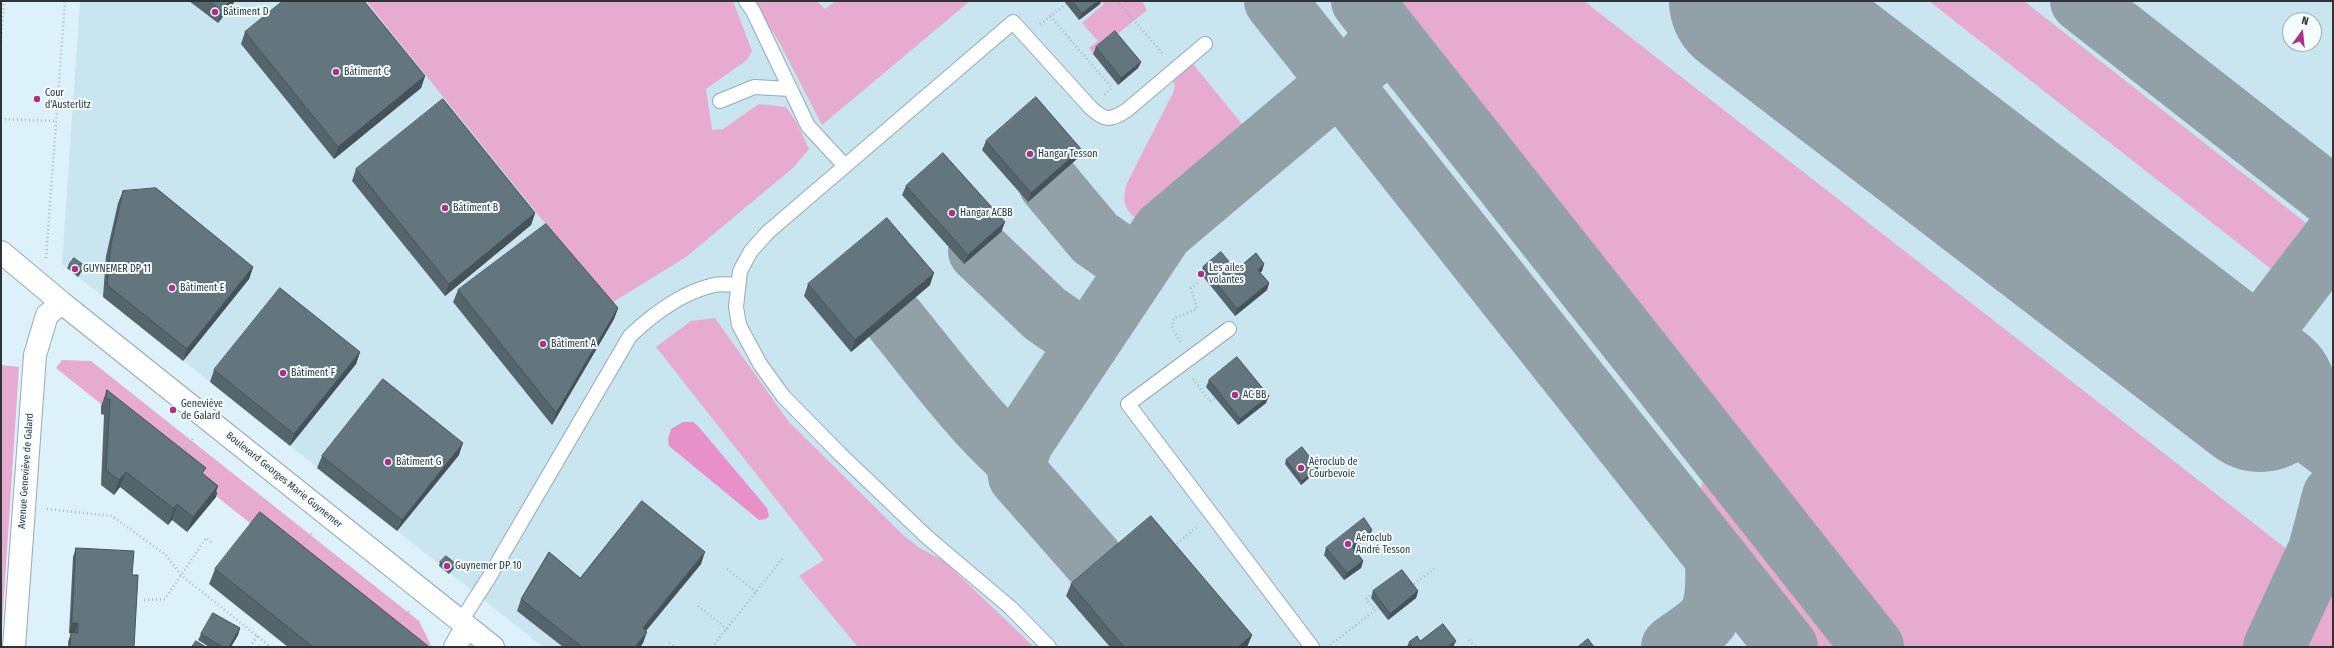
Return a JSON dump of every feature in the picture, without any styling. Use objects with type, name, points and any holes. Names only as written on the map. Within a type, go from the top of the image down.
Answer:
[{"type":"street","name":"Boulevard Georges Marie Guynemer","points":[[1,252],[62,303],[493,647]]},
{"type":"street","name":"Avenue Geneviève de Galard","points":[[14,647],[34,355],[47,315],[62,303]]},
{"type":"street","points":[[455,647],[464,624]]},
{"type":"lane","points":[[746,1],[753,11],[808,126],[845,166]]},
{"type":"lane","points":[[1049,647],[1011,608],[927,536],[783,396],[760,364],[739,325],[736,307],[740,271],[751,251],[759,241],[1013,22],[1098,115],[1116,118],[1205,44]]},
{"type":"lane","points":[[720,101],[754,87],[790,89]]},
{"type":"lane","points":[[464,624],[488,579],[630,336],[646,321],[686,296],[714,285],[738,285]]},
{"type":"lane","points":[[1229,328],[1128,404],[1312,647]]},
{"type":"path","points":[[1,41],[4,1]]},
{"type":"path","points":[[46,258],[65,1]]},
{"type":"path","points":[[1117,1],[1176,69]]},
{"type":"path","points":[[1013,22],[1025,11],[1038,26],[1066,4]]},
{"type":"path","points":[[1050,16],[1112,88],[1090,107]]},
{"type":"path","points":[[1,119],[56,120]]},
{"type":"path","points":[[1199,281],[1191,288],[1197,309],[1174,318],[1172,328],[1186,361],[1210,401],[1216,398]]},
{"type":"path","points":[[178,457],[208,419]]},
{"type":"path","points":[[43,509],[112,516],[166,556],[181,575],[271,647]]},
{"type":"path","points":[[296,552],[327,514]]},
{"type":"path","points":[[1171,549],[1212,514]]},
{"type":"path","points":[[144,600],[165,600],[206,538],[211,542]]},
{"type":"path","points":[[712,647],[783,558]]},
{"type":"path","points":[[728,569],[756,592]]},
{"type":"path","points":[[1408,581],[1411,586],[1434,569]]},
{"type":"path","points":[[1375,610],[1366,599],[1378,590]]},
{"type":"path","points":[[394,630],[412,608],[424,607],[431,598]]},
{"type":"path","points":[[698,606],[727,629]]},
{"type":"path","points":[[1327,647],[1378,608]]},
{"type":"path","points":[[250,647],[257,636]]},
{"type":"path","points":[[1469,640],[1475,647]]},
{"type":"path","points":[[669,643],[675,647]]},
{"type":"shaded area","points":[[80,1],[2333,1],[2333,647],[543,647],[62,264]]},
{"type":"shaded area","points":[[366,1],[733,1],[752,51],[747,60],[706,89],[712,130],[723,129],[759,104],[786,107],[797,123],[809,149],[794,167],[686,257],[610,304]]},
{"type":"shaded area","points":[[753,1],[817,1],[825,9],[836,1],[970,1],[822,125],[778,40]]},
{"type":"shaded area","points":[[1101,1],[1142,1],[1147,10],[1093,54],[1089,48],[1098,41],[1082,23],[1104,4]]},
{"type":"shaded area","points":[[1400,1],[1584,1],[2302,561],[2262,647],[1888,647],[1390,12]]},
{"type":"shaded area","points":[[1929,1],[2024,1],[2306,223],[2271,269]]},
{"type":"shaded area","points":[[1193,64],[1251,135],[1172,204],[1149,229],[1136,219],[1125,205],[1124,199],[1127,183],[1173,93],[1175,86],[1173,80]]},
{"type":"shaded area","points":[[715,318],[789,422],[902,534],[918,547],[944,561],[1034,647],[858,647],[799,576],[824,560],[656,347],[691,321]]},
{"type":"shaded area","points":[[62,360],[91,361],[419,621],[432,647],[405,647],[56,368]]},
{"type":"shaded area","points":[[1,365],[19,367],[1,642]]},
{"type":"shaded area","points":[[683,422],[693,422],[698,426],[767,508],[769,516],[766,519],[759,520],[669,446],[668,439],[671,429]]},
{"type":"shaded area","points":[[1705,474],[1714,475],[1725,486],[1851,647],[1808,647],[1707,517],[1701,488]]},
{"type":"shaded area","points":[[2333,548],[2333,647],[2285,647]]},
{"type":"building","points":[[209,1],[230,1],[222,11]]},
{"type":"building","name":"Bâtiment C","points":[[283,1],[364,1],[425,76],[338,147],[245,32]]},
{"type":"building","points":[[1072,1],[1098,1],[1082,13]]},
{"type":"building","points":[[1115,31],[1141,62],[1121,78],[1096,47]]},
{"type":"building","name":"Hangar Tesson","points":[[1036,97],[1081,149],[1031,193],[986,141]]},
{"type":"building","name":"Bâtiment B","points":[[443,99],[535,213],[449,284],[356,169]]},
{"type":"building","name":"Hangar ACBB","points":[[943,153],[1005,222],[968,255],[906,186]]},
{"type":"building","name":"Bâtiment E","points":[[156,188],[253,267],[187,349],[107,285],[111,244],[123,191]]},
{"type":"building","points":[[887,218],[934,273],[855,340],[808,284]]},
{"type":"building","name":"Bâtiment A","points":[[546,224],[618,308],[556,413],[458,290]]},
{"type":"building","points":[[1221,252],[1236,270],[1256,253],[1264,264],[1258,270],[1269,283],[1237,309],[1203,267]]},
{"type":"building","points":[[74,258],[85,266],[79,273],[69,265]]},
{"type":"building","name":"Bâtiment F","points":[[280,288],[360,352],[294,434],[214,370]]},
{"type":"building","points":[[1237,357],[1269,396],[1240,419],[1209,380]]},
{"type":"building","name":"Bâtiment G","points":[[383,379],[463,443],[402,520],[322,456]]},
{"type":"building","points":[[107,390],[206,468],[202,473],[218,486],[193,517],[177,504],[174,509],[126,472],[119,480],[106,470],[110,399],[106,399]]},
{"type":"building","name":"Aéroclub de Courbevoie","points":[[1302,447],[1318,468],[1302,481],[1286,460]]},
{"type":"building","points":[[642,501],[705,552],[643,628],[647,632],[635,647],[582,647],[521,599],[549,552],[580,578]]},
{"type":"building","points":[[260,512],[428,646],[313,647],[215,569]]},
{"type":"building","points":[[1151,516],[1252,635],[1238,647],[1124,647],[1071,584]]},
{"type":"building","name":"Aéroclub André Tesson","points":[[1364,518],[1372,530],[1352,546],[1363,561],[1347,573],[1326,548]]},
{"type":"building","points":[[76,548],[134,551],[132,575],[138,575],[134,647],[70,647],[71,632],[78,633],[78,623],[72,623]]},
{"type":"building","points":[[446,556],[456,564],[451,571],[440,562]]},
{"type":"building","points":[[1402,570],[1418,591],[1390,614],[1373,591]]},
{"type":"building","points":[[213,613],[240,628],[229,647],[223,647],[201,634]]},
{"type":"building","points":[[1443,624],[1456,641],[1447,647],[1413,647],[1409,642],[1417,636],[1420,641]]},
{"type":"building","points":[[1588,639],[1594,647],[1578,647]]},
{"type":"building","points":[[196,641],[206,647],[192,647]]},
{"type":"taxiway","points":[[1275,1],[1787,647]]},
{"type":"taxiway","points":[[1362,1],[1873,647]]},
{"type":"taxiway","points":[[2081,1],[2333,198]]},
{"type":"taxiway","points":[[1093,560],[1019,476],[1016,459],[1023,441],[1163,231],[1367,59],[1371,53]]},
{"type":"taxiway","points":[[1049,183],[1095,238],[1138,268]]},
{"type":"taxiway","points":[[2230,373],[2333,239]]},
{"type":"taxiway","points":[[979,251],[1045,314],[1088,344]]},
{"type":"taxiway","points":[[895,320],[968,410],[1016,459]]},
{"type":"taxiway","points":[[2260,395],[2333,450]]},
{"type":"taxiway","points":[[2274,647],[2319,550],[2333,496]]},
{"type":"taxiway","points":[[1672,647],[1701,626],[1712,611],[1716,588],[1716,557]]},
{"type":"runway","points":[[1746,1],[2260,395]]},
{"type":"place","name":"Bâtiment D","points":[[215,12]]},
{"type":"place","name":"Bâtiment C","points":[[336,72]]},
{"type":"place","name":"Cour d'Austerlitz","points":[[37,99]]},
{"type":"place","name":"Hangar Tesson","points":[[1030,154]]},
{"type":"place","name":"Bâtiment B","points":[[445,208]]},
{"type":"place","name":"Hangar ACBB","points":[[952,213]]},
{"type":"place","name":"GUYNEMER DP 11","points":[[75,269]]},
{"type":"place","name":"Les ailes volantes","points":[[1201,274]]},
{"type":"place","name":"Bâtiment E","points":[[172,288]]},
{"type":"place","name":"Bâtiment A","points":[[543,344]]},
{"type":"place","name":"Bâtiment F","points":[[283,373]]},
{"type":"place","name":"AC BB","points":[[1235,395]]},
{"type":"place","name":"Geneviève de Galard","points":[[173,410]]},
{"type":"place","name":"Bâtiment G","points":[[388,462]]},
{"type":"place","name":"Aéroclub de Courbevoie","points":[[1301,468]]},
{"type":"place","name":"Aéroclub André Tesson","points":[[1348,544]]},
{"type":"place","name":"Guynemer DP 10","points":[[447,566]]}]
